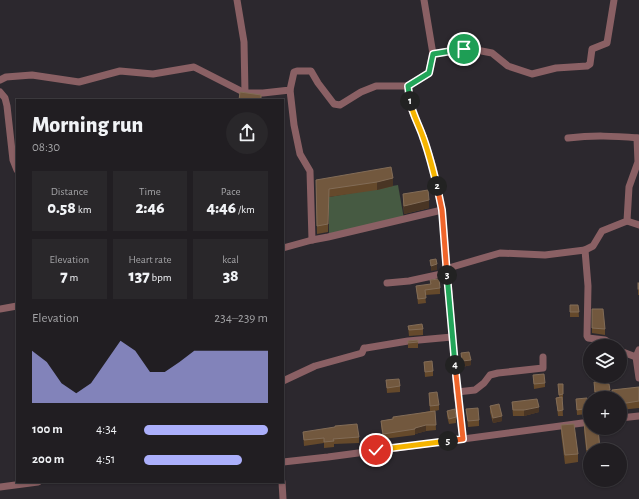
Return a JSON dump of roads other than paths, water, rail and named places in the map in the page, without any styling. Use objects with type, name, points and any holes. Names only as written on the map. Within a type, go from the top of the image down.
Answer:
[{"type":"street","points":[[237,0],[244,42],[245,93]]},
{"type":"street","points":[[312,240],[310,170],[300,154],[294,125],[290,90],[294,72],[311,71],[334,104],[340,105],[361,92],[376,86],[408,86],[429,73],[433,54],[424,0]]},
{"type":"street","points":[[433,54],[464,49],[478,50],[492,53],[508,66],[532,74],[556,68],[587,66],[590,64],[592,49],[607,43],[614,0]]},
{"type":"street","points":[[0,80],[6,77],[32,75],[79,82],[120,71],[153,74],[194,67],[245,93],[290,90]]},
{"type":"street","points":[[408,86],[411,108],[423,136],[442,210],[446,273],[463,439]]},
{"type":"street","points":[[0,92],[5,98],[7,106],[13,160],[16,168]]},
{"type":"street","points":[[568,138],[592,135],[638,138],[638,162],[629,187],[627,221]]},
{"type":"street","points":[[284,248],[442,210]]},
{"type":"street","points":[[388,283],[409,281],[446,273],[452,267],[500,253],[544,255],[585,250],[593,246],[602,231],[627,221],[639,224]]},
{"type":"street","points":[[585,250],[588,286],[587,336],[588,338],[596,339]]},
{"type":"street","points":[[0,309],[16,306]]},
{"type":"street","points":[[284,381],[315,366],[362,353],[364,348],[408,341],[452,337]]},
{"type":"street","points":[[627,352],[637,353],[639,378]]},
{"type":"street","points":[[457,392],[475,390],[484,383],[490,375],[543,368],[543,357]]},
{"type":"street","points":[[627,417],[639,416]]},
{"type":"street","points":[[284,462],[583,423]]},
{"type":"street","points":[[0,487],[30,483]]},
{"type":"street","points":[[282,483],[283,499]]}]
